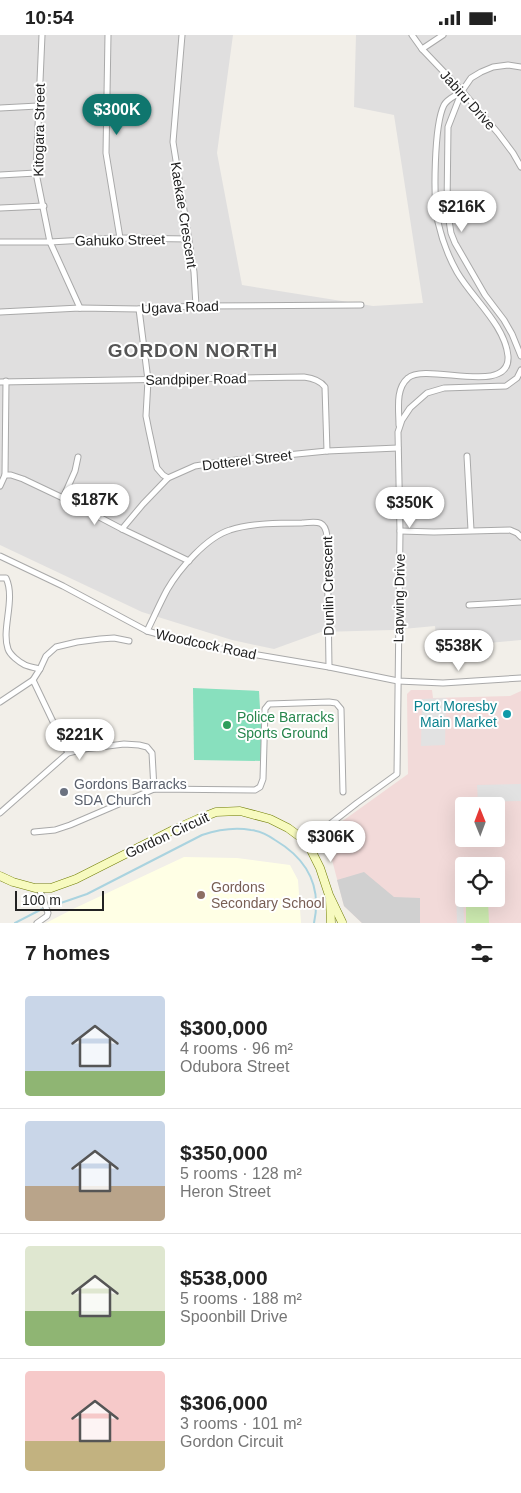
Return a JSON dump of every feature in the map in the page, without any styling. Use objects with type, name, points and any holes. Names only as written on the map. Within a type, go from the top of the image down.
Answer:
[{"type":"main road","name":"Gordon Circuit","points":[[0,876],[13,882],[40,888],[51,888],[76,879],[173,830],[216,812],[240,811],[270,819],[288,828],[307,842],[320,868],[329,895],[344,922]]},
{"type":"main road","name":"Gordon Circuit","points":[[329,895],[332,923]]},
{"type":"main road","points":[[332,923],[344,922]]},
{"type":"street","name":"Kitogara Street","points":[[42,35],[36,173],[50,242],[80,308]]},
{"type":"street","points":[[108,35],[106,153],[120,238]]},
{"type":"street","name":"Kaekae Crescent","points":[[182,35],[173,142],[194,272],[196,306]]},
{"type":"street","name":"Jabiru Drive","points":[[412,35],[422,49],[498,133],[521,167]]},
{"type":"street","points":[[422,49],[443,35]]},
{"type":"street","points":[[521,67],[508,65],[493,67],[471,78],[462,91],[448,127],[447,208],[451,233],[455,243],[485,295],[504,320],[521,357]]},
{"type":"street","points":[[398,432],[399,391],[408,377],[420,373],[486,376],[504,370],[508,362],[506,347],[498,329],[458,274],[447,254],[438,221],[436,205],[437,135],[445,104],[462,91]]},
{"type":"street","points":[[0,108],[38,107]]},
{"type":"street","points":[[0,175],[36,173]]},
{"type":"street","points":[[0,208],[44,206]]},
{"type":"street","name":"Gahuko Street","points":[[0,242],[50,242],[120,238],[189,239]]},
{"type":"street","name":"Ugava Road","points":[[0,312],[80,308],[138,309],[196,306],[361,305]]},
{"type":"street","points":[[138,309],[148,380],[146,416],[157,468],[168,478]]},
{"type":"street","name":"Lapwing Drive","points":[[307,842],[397,774],[400,531],[398,432],[402,419],[410,408],[427,393],[444,388],[506,385],[517,378],[521,370]]},
{"type":"street","name":"Sandpiper Road","points":[[3,382],[311,378],[322,383],[325,387],[327,451]]},
{"type":"street","points":[[0,486],[5,475],[3,382]]},
{"type":"street","name":"Dotterel Street","points":[[122,529],[168,478],[195,466],[327,451],[398,448]]},
{"type":"street","points":[[467,456],[471,530]]},
{"type":"street","points":[[63,498],[75,471],[78,457]]},
{"type":"street","points":[[5,475],[16,476],[189,561]]},
{"type":"street","name":"Dunlin Crescent","points":[[147,631],[168,589],[189,561],[212,540],[229,530],[279,523],[316,522],[322,524],[327,529],[329,667]]},
{"type":"street","points":[[400,531],[510,531],[517,533],[521,537]]},
{"type":"street","name":"Woodcock Road","points":[[0,556],[63,586],[147,631],[198,645],[329,667],[398,681],[443,683],[521,678]]},
{"type":"street","points":[[0,577],[6,578],[10,587],[8,649],[15,658],[25,665],[40,669]]},
{"type":"street","points":[[469,605],[521,602]]},
{"type":"street","points":[[0,702],[33,680],[46,656],[56,647],[77,641],[100,639],[114,638],[129,641]]},
{"type":"street","points":[[33,680],[68,753]]},
{"type":"street","points":[[34,832],[55,830],[70,825],[154,789],[256,790],[260,787],[263,779],[265,709],[269,704],[329,702],[336,703],[341,709],[342,792]]},
{"type":"street","points":[[0,813],[68,753],[84,749],[124,744],[146,747],[152,753],[154,789]]},
{"type":"street","points":[[37,923],[47,916],[48,913],[40,888]]},
{"type":"shaded area","points":[[0,35],[233,35],[217,153],[242,285],[373,306],[423,303],[394,115],[354,107],[356,35],[521,35],[521,640],[437,648],[435,626],[392,630],[321,632],[274,649],[232,640],[142,612],[0,545]]},
{"type":"shaded area","points":[[411,690],[432,690],[433,698],[510,696],[521,691],[521,923],[362,923],[344,906],[331,856],[337,825],[408,774],[407,694]]},
{"type":"shaded area","points":[[446,698],[445,745],[421,746],[422,699]]},
{"type":"shaded area","points":[[521,784],[521,801],[505,801],[505,797],[478,797],[477,785]]},
{"type":"shaded area","name":"Gordons Secondary School","points":[[184,857],[237,858],[290,865],[298,880],[301,923],[46,923],[73,909]]},
{"type":"shaded area","points":[[364,872],[394,897],[420,898],[420,923],[362,923],[344,906],[337,880]]},
{"type":"shaded area","points":[[456,907],[464,907],[464,923],[457,923]]},
{"type":"green space","name":"Police Barracks Sports Ground","points":[[193,688],[259,691],[263,761],[194,760]]},
{"type":"green space","points":[[466,907],[488,907],[489,923],[466,923]]},
{"type":"waterway","points":[[52,906],[87,894],[202,835],[226,829],[245,829],[258,831],[270,836],[296,856],[304,865],[314,885],[316,897],[314,923]]},
{"type":"waterway","points":[[15,923],[42,909]]},
{"type":"place","name":"Port Moresby Main Market","points":[[507,714]]},
{"type":"place","name":"Police Barracks Sports Ground","points":[[227,725]]},
{"type":"place","name":"Gordons Barracks SDA Church","points":[[64,792]]},
{"type":"place","name":"Gordons Secondary School","points":[[201,895]]},
{"type":"district","name":"GORDON NORTH","points":[[193,350]]}]
